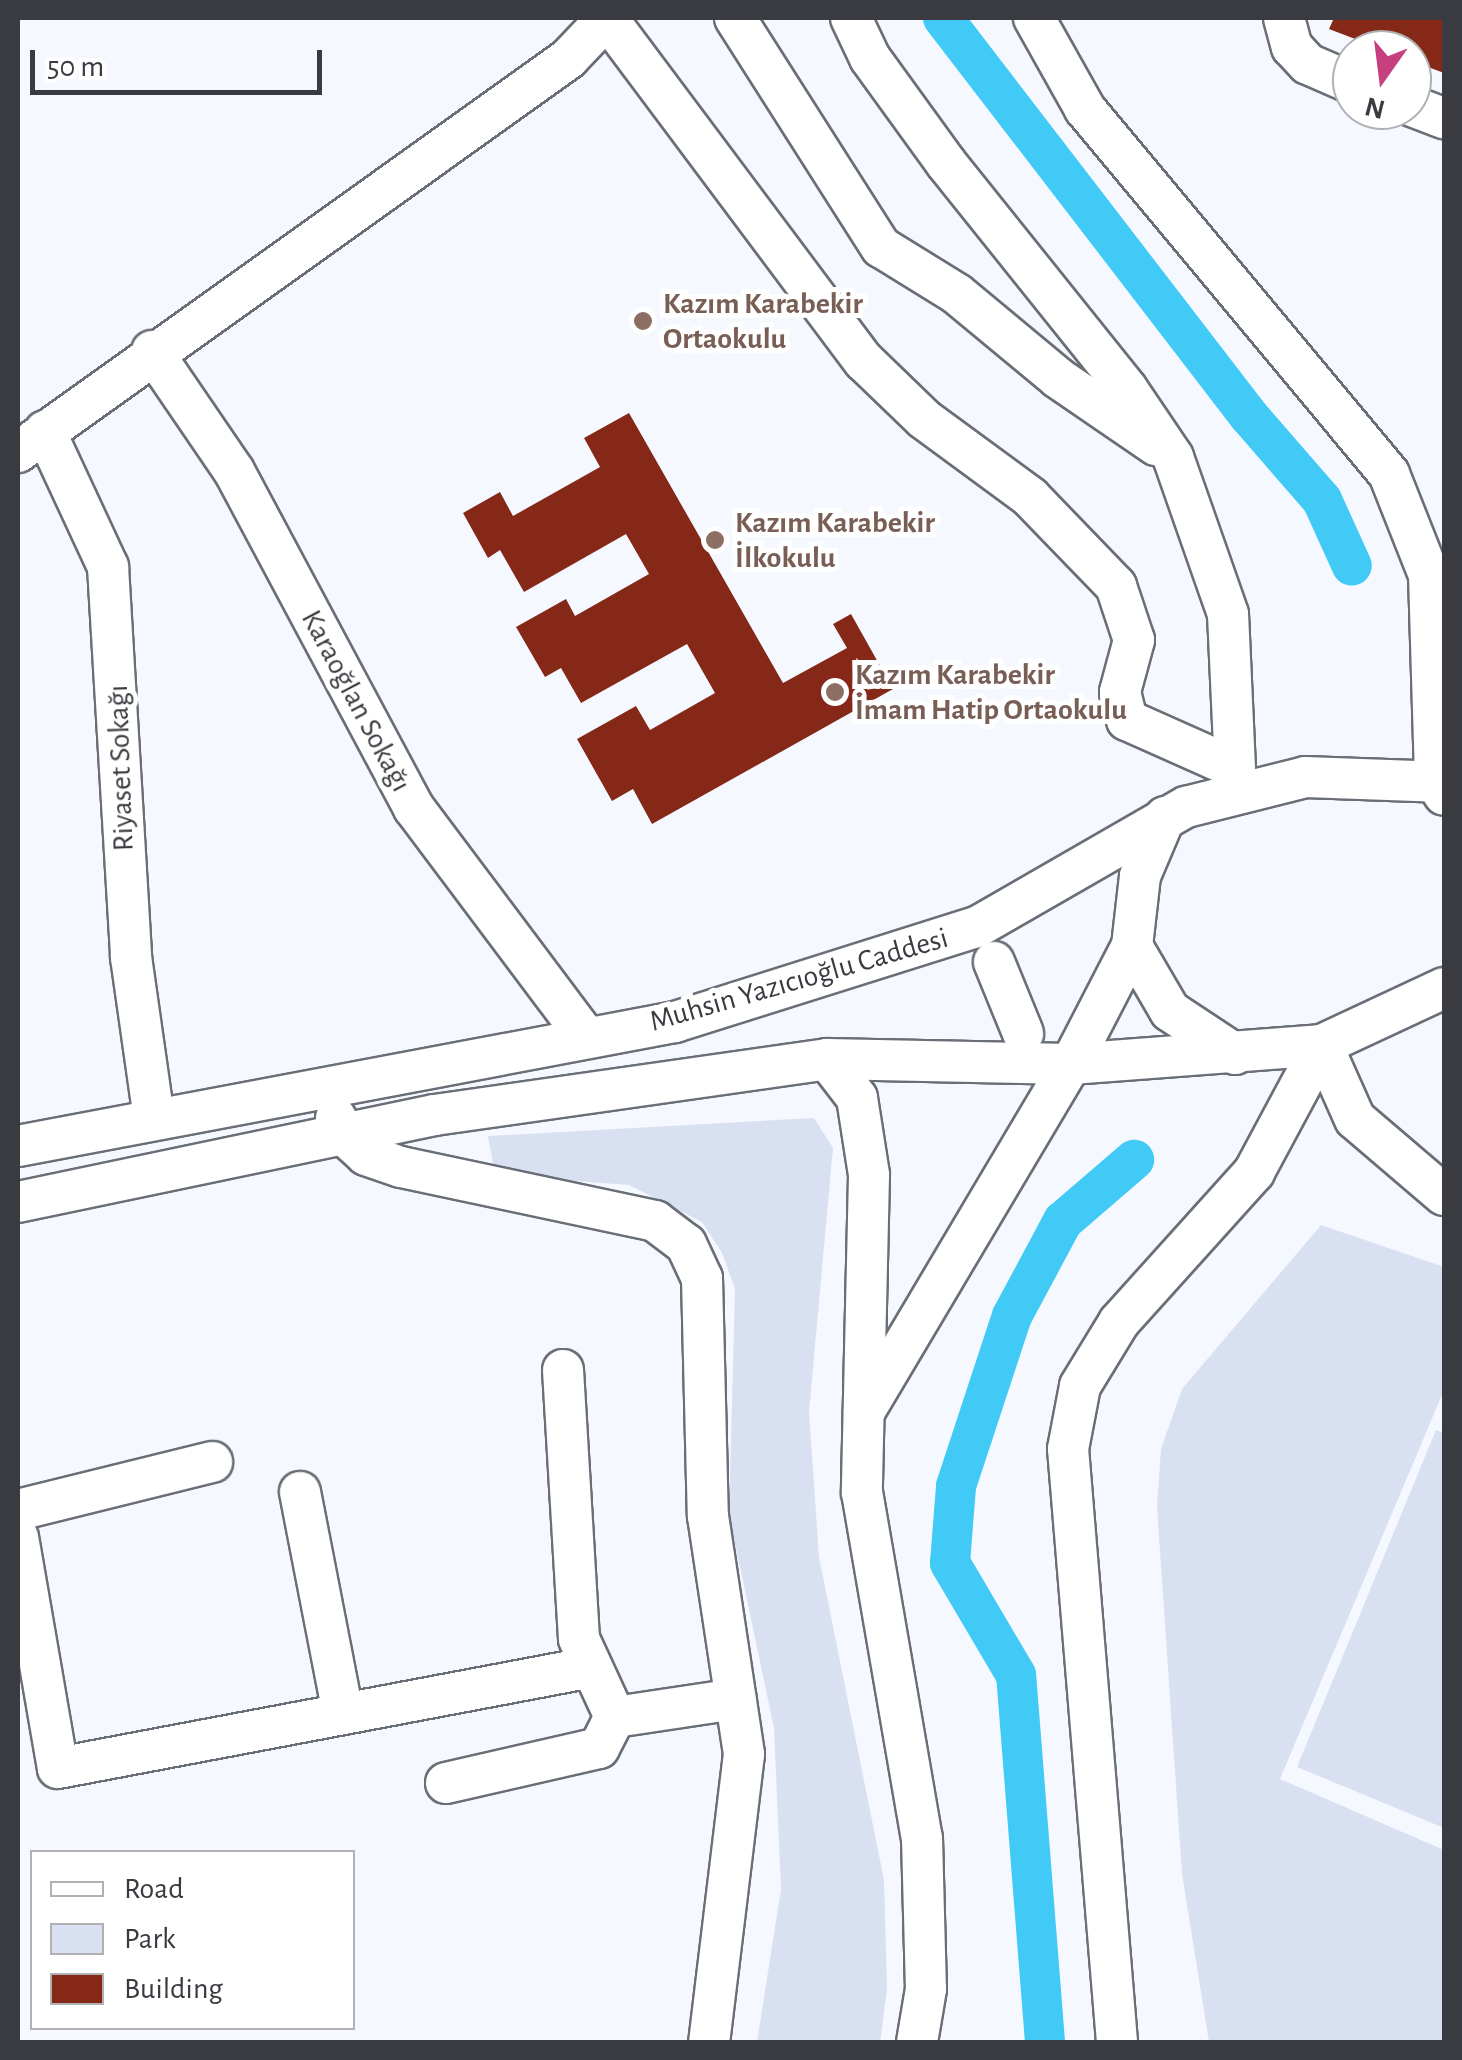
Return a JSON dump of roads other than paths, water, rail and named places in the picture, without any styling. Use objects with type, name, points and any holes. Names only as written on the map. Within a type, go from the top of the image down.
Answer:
[{"type":"street","points":[[31,442],[152,351],[568,59],[607,18],[864,361],[924,419],[1030,497],[1116,586],[1134,640],[1120,692],[1128,720],[1235,780]]},
{"type":"street","points":[[735,18],[881,246],[957,294],[1058,378],[1173,456]]},
{"type":"street","points":[[851,18],[870,58],[935,148],[1127,389],[1173,456],[1228,614],[1235,780]]},
{"type":"street","points":[[1034,18],[1085,108],[1388,474],[1430,575],[1441,786]]},
{"type":"street","points":[[1284,18],[1292,46],[1308,64],[1332,75]]},
{"type":"street","name":"Karaoğlan Sokağı","points":[[152,351],[234,471],[414,808],[584,1036]]},
{"type":"street","name":"Riyaset Sokağı","points":[[31,442],[108,568],[130,957],[154,1118]]},
{"type":"street","name":"Muhsin Yazıcıoğlu Caddesi","points":[[18,1146],[584,1036],[676,1022],[977,928],[1235,780],[1330,775],[1441,786]]},
{"type":"street","points":[[862,1416],[1071,1064],[1132,946],[1137,890],[1165,818]]},
{"type":"street","points":[[1132,946],[1170,1011],[1235,1054]]},
{"type":"street","points":[[994,962],[1023,1032]]},
{"type":"street","name":"Muhsin Yazıcıoğlu Caddesi","points":[[18,1202],[342,1134],[827,1058],[1071,1064],[1322,1045],[1443,987]]},
{"type":"street","points":[[1322,1045],[1355,1118],[1444,1195]]},
{"type":"street","points":[[1117,2042],[1068,1449],[1080,1386],[1119,1322],[1254,1172],[1322,1045]]},
{"type":"street","points":[[827,1058],[858,1098],[869,1176],[862,1416],[870,1562],[922,1838],[926,1988],[917,2042]]},
{"type":"street","points":[[324,1086],[342,1134],[366,1155],[401,1168],[655,1221],[686,1244],[702,1278],[708,1516],[744,1754],[708,2042]]},
{"type":"street","points":[[563,1370],[580,1639],[615,1717]]},
{"type":"street","points":[[18,1510],[212,1462]]},
{"type":"street","points":[[300,1492],[343,1714]]},
{"type":"street","points":[[18,1538],[58,1768],[592,1667]]},
{"type":"street","points":[[615,1717],[736,1700]]},
{"type":"street","points":[[446,1783],[598,1748],[615,1717]]},
{"type":"waterway","points":[[943,18],[1249,416],[1322,500],[1352,566]]},
{"type":"waterway","points":[[1045,2042],[1016,1675],[950,1563],[956,1486],[1012,1316],[1063,1221],[1134,1160]]},
{"type":"place","name":"Kazım Karabekir Ortaokulu","points":[[643,321]]},
{"type":"place","name":"Kazım Karabekir İlkokulu","points":[[715,540]]},
{"type":"place","name":"Kazım Karabekir İmam Hatip Ortaokulu","points":[[835,692]]}]
